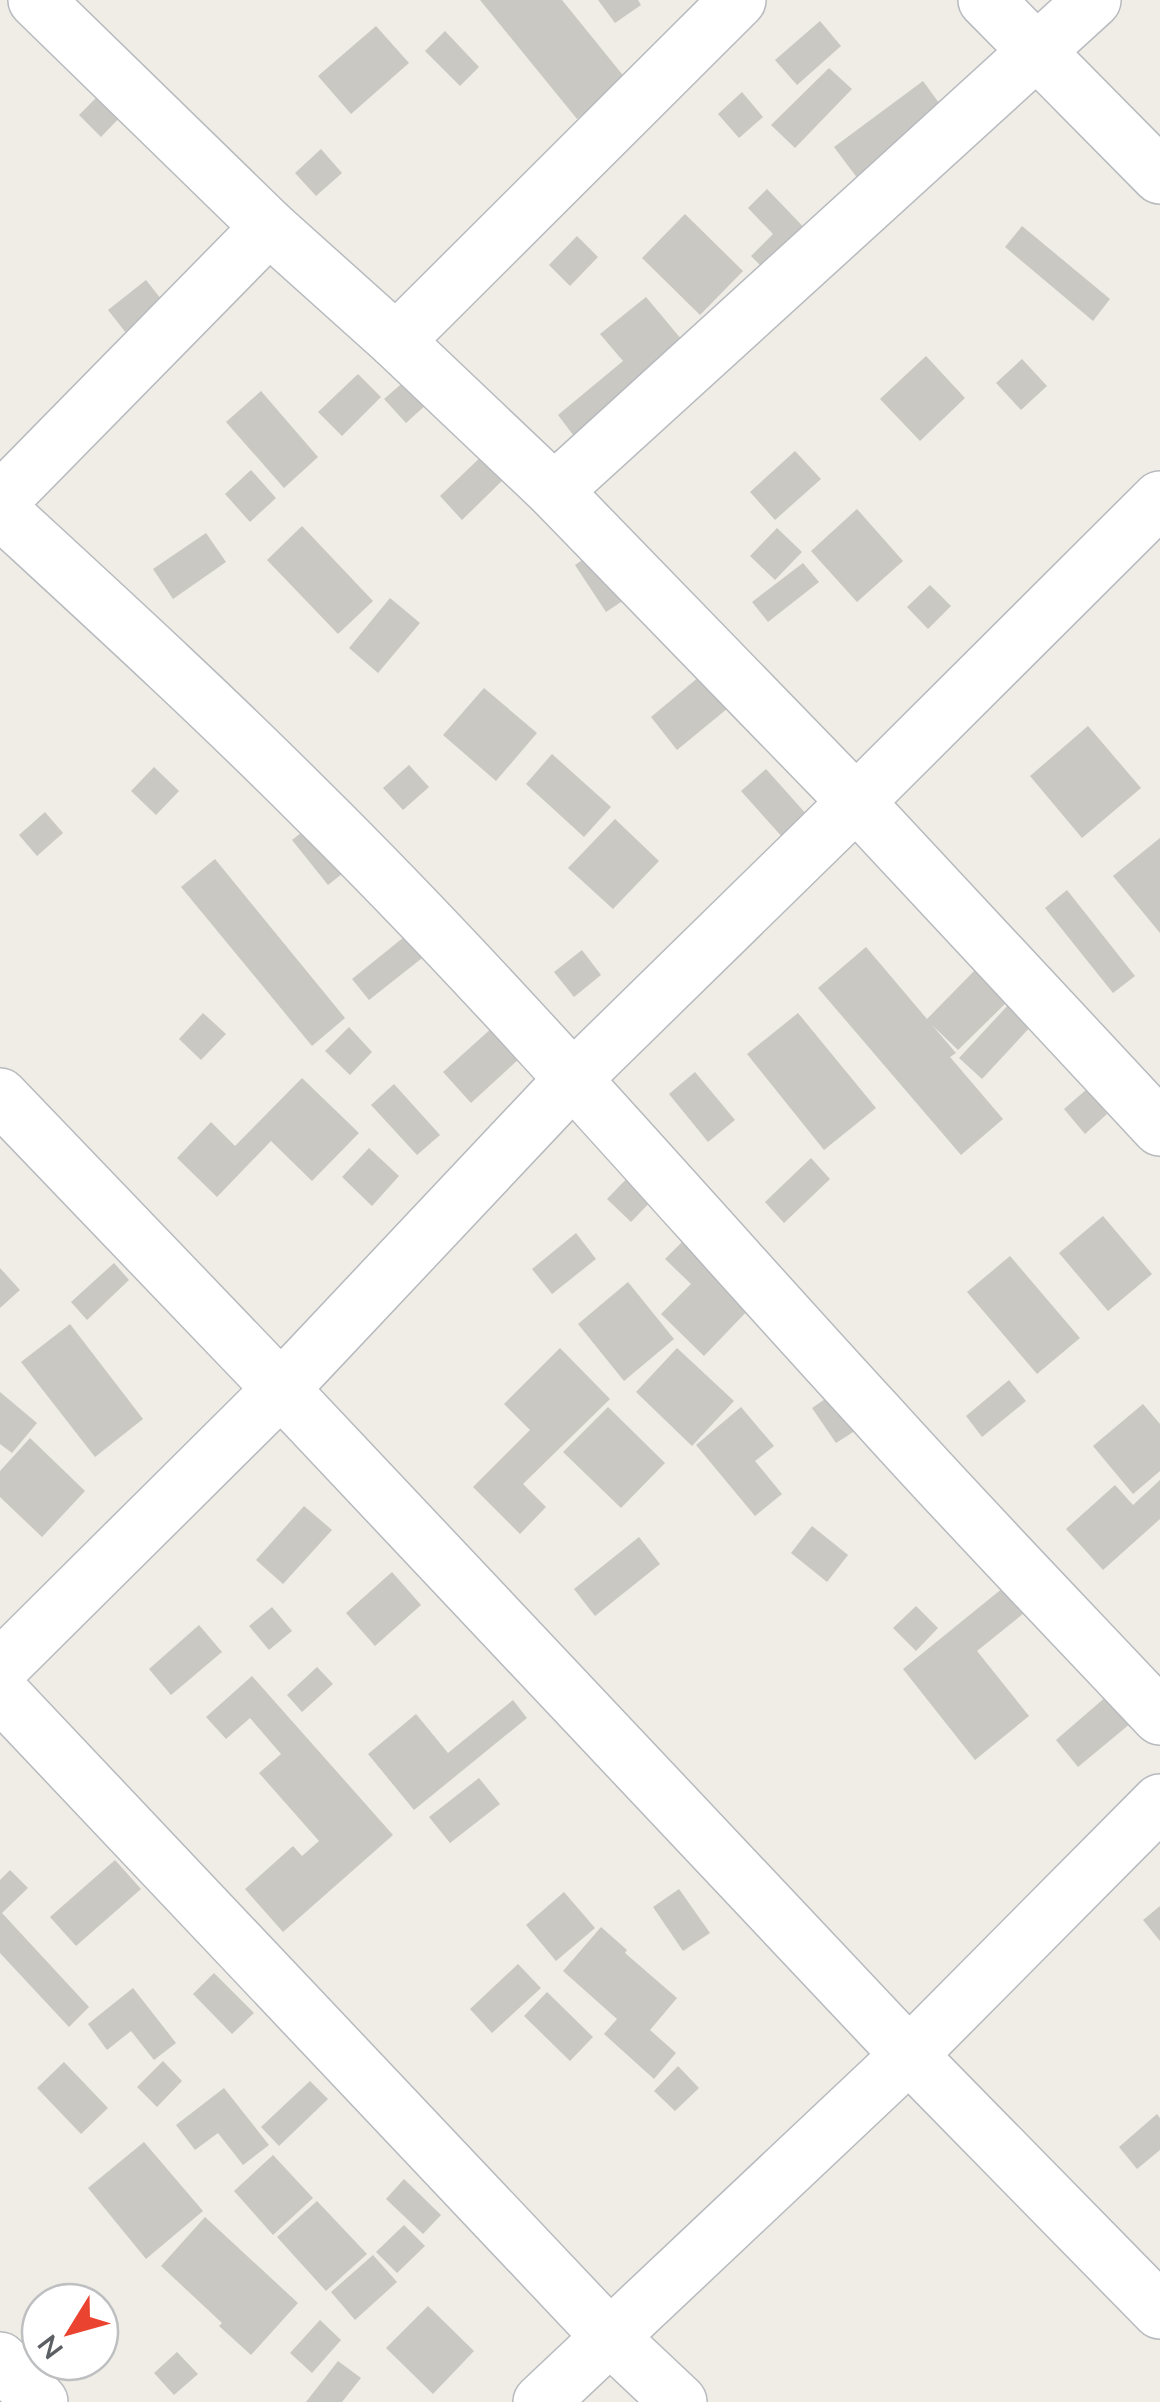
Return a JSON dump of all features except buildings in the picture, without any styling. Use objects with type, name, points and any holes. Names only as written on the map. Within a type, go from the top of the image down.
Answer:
[{"type":"street","points":[[36,0],[269,226],[554,491],[856,802],[1160,1128]]},
{"type":"street","points":[[396,340],[738,0]]},
{"type":"street","points":[[986,0],[1160,176]]},
{"type":"street","points":[[554,491],[1092,0]]},
{"type":"street","points":[[0,502],[269,226]]},
{"type":"street","points":[[0,1668],[281,1390],[573,1079],[1160,499]]},
{"type":"street","points":[[0,510],[140,638],[434,930],[879,1418],[1160,1717]]},
{"type":"street","points":[[0,1096],[909,2055],[1160,2311]]},
{"type":"street","points":[[0,1692],[611,2338],[679,2402]]},
{"type":"street","points":[[541,2402],[909,2055],[1160,1802]]},
{"type":"street","points":[[0,2360],[40,2402]]}]
